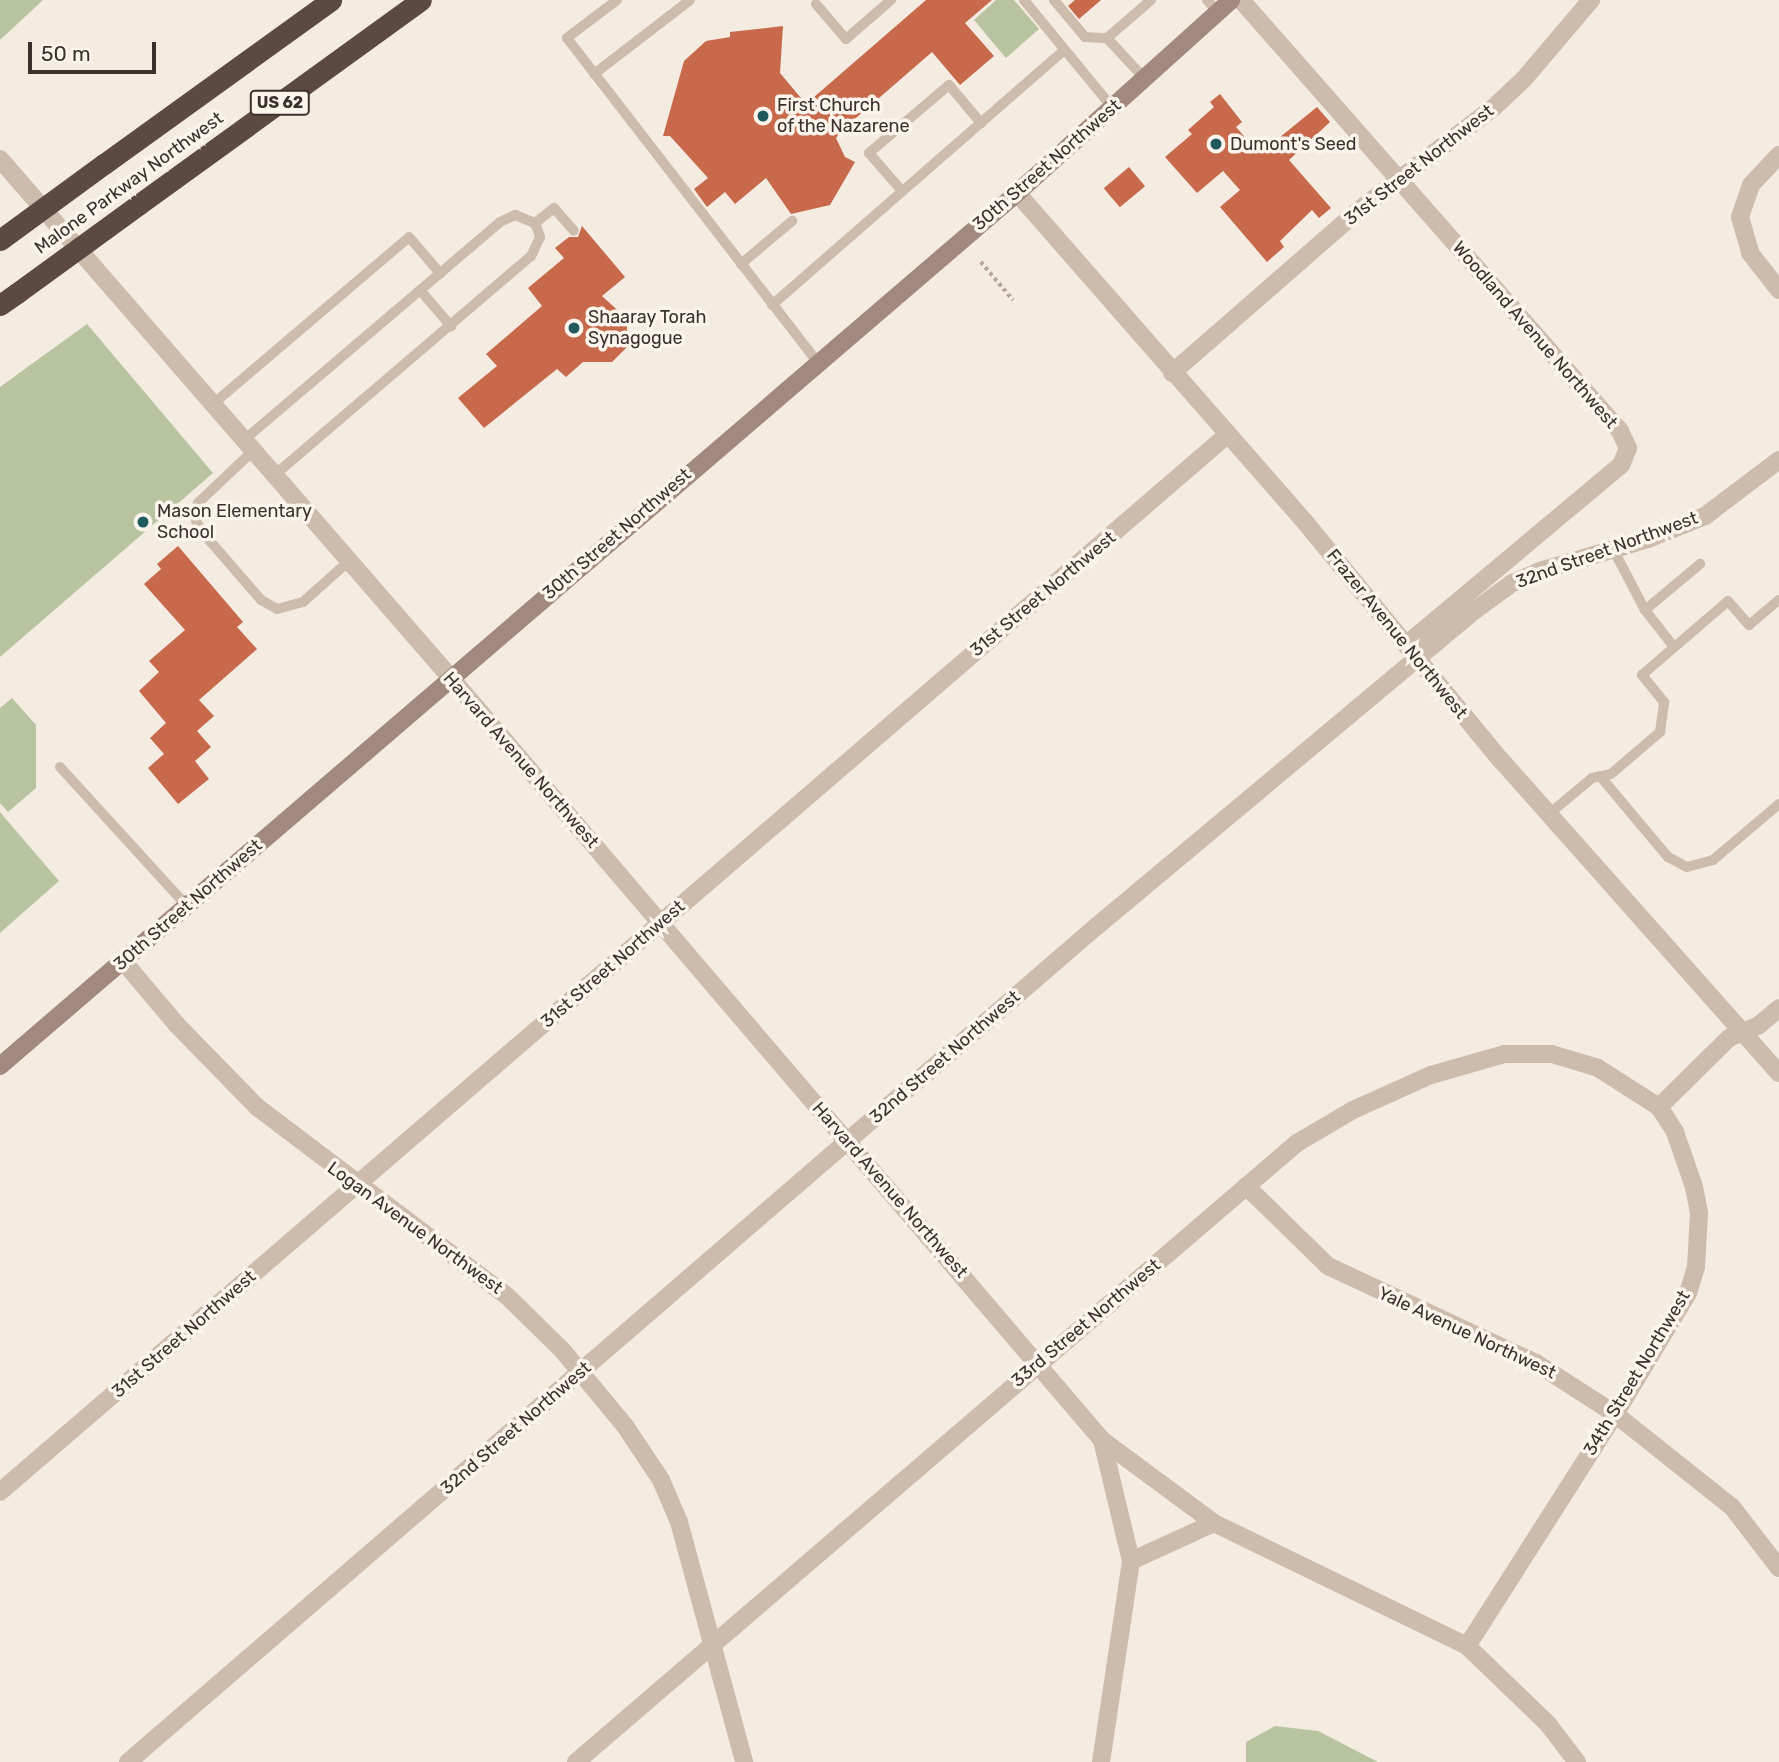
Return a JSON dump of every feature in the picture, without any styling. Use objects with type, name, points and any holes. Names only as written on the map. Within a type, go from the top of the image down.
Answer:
[{"type":"highway","name":"Malone Parkway Northwest","points":[[0,240],[331,0]]},
{"type":"highway","name":"Malone Parkway Northwest","points":[[8,299],[421,0]]},
{"type":"main road","name":"30th Street Northwest","points":[[0,1066],[817,360],[1017,193],[1144,78],[1219,4]]},
{"type":"street","name":"Woodland Avenue Northwest","points":[[1241,0],[1620,431],[1628,448],[1621,465],[1411,652]]},
{"type":"street","name":"31st Street Northwest","points":[[1171,373],[1397,180],[1493,108],[1524,79],[1591,0]]},
{"type":"street","points":[[1779,155],[1751,185],[1740,217],[1749,253],[1779,290]]},
{"type":"street","name":"Harvard Avenue Northwest","points":[[0,159],[451,678],[1039,1363],[1102,1440]]},
{"type":"street","name":"Frazer Avenue Northwest","points":[[1017,193],[1549,814],[1779,1073]]},
{"type":"street","name":"31st Street Northwest","points":[[0,1492],[1226,436]]},
{"type":"street","name":"32nd Street Northwest","points":[[128,1762],[1411,652],[1512,583],[1705,516],[1779,460]]},
{"type":"street","name":"Logan Avenue Northwest","points":[[124,961],[194,1044],[257,1107],[356,1185],[507,1296],[581,1372],[625,1426],[661,1480],[689,1553],[744,1762]]},
{"type":"street","points":[[1659,1107],[1729,1038],[1744,1032],[1779,1008]]},
{"type":"street","name":"33rd Street Northwest","points":[[576,1762],[1297,1143],[1353,1110],[1431,1075],[1504,1054],[1552,1054],[1575,1059],[1621,1080],[1659,1107]]},
{"type":"street","name":"34th Street Northwest","points":[[1467,1646],[1615,1414],[1688,1293],[1700,1240],[1694,1187],[1675,1132],[1659,1107]]},
{"type":"street","name":"Yale Avenue Northwest","points":[[1246,1186],[1328,1266],[1536,1363],[1615,1414],[1732,1507],[1779,1568]]},
{"type":"street","points":[[1102,1440],[1214,1523],[1467,1646],[1548,1724],[1577,1762]]},
{"type":"street","points":[[1101,1762],[1130,1561],[1102,1440]]},
{"type":"street","points":[[1130,1561],[1214,1523]]},
{"type":"lane","points":[[617,0],[567,38],[817,360]]},
{"type":"lane","points":[[594,74],[690,0]]},
{"type":"lane","points":[[816,1],[846,39],[891,0]]},
{"type":"lane","points":[[1024,0],[1112,107]]},
{"type":"lane","points":[[1054,0],[1085,37],[1107,38],[1151,0]]},
{"type":"lane","points":[[1107,38],[1144,78]]},
{"type":"lane","points":[[772,305],[1064,50]]},
{"type":"lane","points":[[902,191],[869,153],[949,85],[981,123]]},
{"type":"lane","points":[[535,223],[554,208],[574,232]]},
{"type":"lane","points":[[275,475],[535,252],[540,236],[535,223],[521,216],[505,219],[440,273],[249,445],[198,503],[195,521],[203,533],[261,600],[276,609],[303,602],[349,561]]},
{"type":"lane","points":[[741,264],[792,221]]},
{"type":"lane","points":[[213,404],[410,237],[440,273]]},
{"type":"lane","points":[[420,290],[451,326]]},
{"type":"lane","points":[[1613,549],[1645,610],[1674,647]]},
{"type":"lane","points":[[1645,610],[1700,564]]},
{"type":"lane","points":[[1549,814],[1591,778],[1611,774],[1660,732],[1664,702],[1642,676],[1728,601],[1749,625],[1779,600]]},
{"type":"lane","points":[[60,768],[186,905]]},
{"type":"lane","points":[[1600,776],[1668,857],[1687,867],[1713,860],[1779,804]]},
{"type":"path","points":[[981,262],[1013,300]]},
{"type":"green space","points":[[0,0],[43,0],[0,40]]},
{"type":"green space","points":[[996,0],[1014,0],[1039,29],[1006,58],[974,20]]},
{"type":"green space","points":[[87,324],[213,473],[0,657],[0,387]]},
{"type":"green space","points":[[12,698],[36,725],[36,788],[8,812],[0,803],[0,708]]},
{"type":"green space","points":[[0,812],[59,881],[0,933]]},
{"type":"green space","points":[[1275,1726],[1318,1731],[1378,1762],[1246,1762],[1246,1742]]},
{"type":"building","name":"First Church of the Nazarene","points":[[926,0],[992,0],[965,23],[994,56],[960,85],[932,52],[841,131],[836,138],[845,157],[855,162],[830,205],[791,214],[766,178],[735,204],[725,192],[707,207],[694,189],[708,178],[670,136],[663,136],[684,61],[706,41],[730,37],[730,32],[783,26],[780,73],[806,104]]},
{"type":"building","points":[[1075,0],[1101,0],[1079,19],[1068,6]]},
{"type":"building","points":[[1220,94],[1242,122],[1236,127],[1257,151],[1268,147],[1317,107],[1330,122],[1289,160],[1331,208],[1319,218],[1312,210],[1280,241],[1284,247],[1267,262],[1220,207],[1240,190],[1223,171],[1197,193],[1165,157],[1192,134],[1188,130],[1214,107],[1210,102]]},
{"type":"building","points":[[1129,167],[1145,186],[1120,207],[1104,188]]},
{"type":"building","name":"Shaaray Torah Synagogue","points":[[582,226],[625,277],[602,296],[627,319],[627,347],[612,362],[583,362],[566,377],[557,369],[484,428],[458,398],[497,366],[486,354],[542,306],[528,288],[564,258],[555,248],[569,237],[578,237]]},
{"type":"building","name":"Mason Elementary School","points":[[178,546],[243,622],[237,627],[257,649],[199,700],[214,716],[197,731],[211,747],[195,761],[209,779],[178,804],[148,768],[164,754],[150,738],[166,723],[139,691],[159,672],[149,661],[185,630],[144,584],[161,569],[157,564]]},
{"type":"place","name":"First Church of the Nazarene","points":[[763,116]]},
{"type":"place","name":"Dumont's Seed","points":[[1216,144]]},
{"type":"place","name":"Shaaray Torah Synagogue","points":[[574,328]]},
{"type":"place","name":"Mason Elementary School","points":[[143,522]]}]
